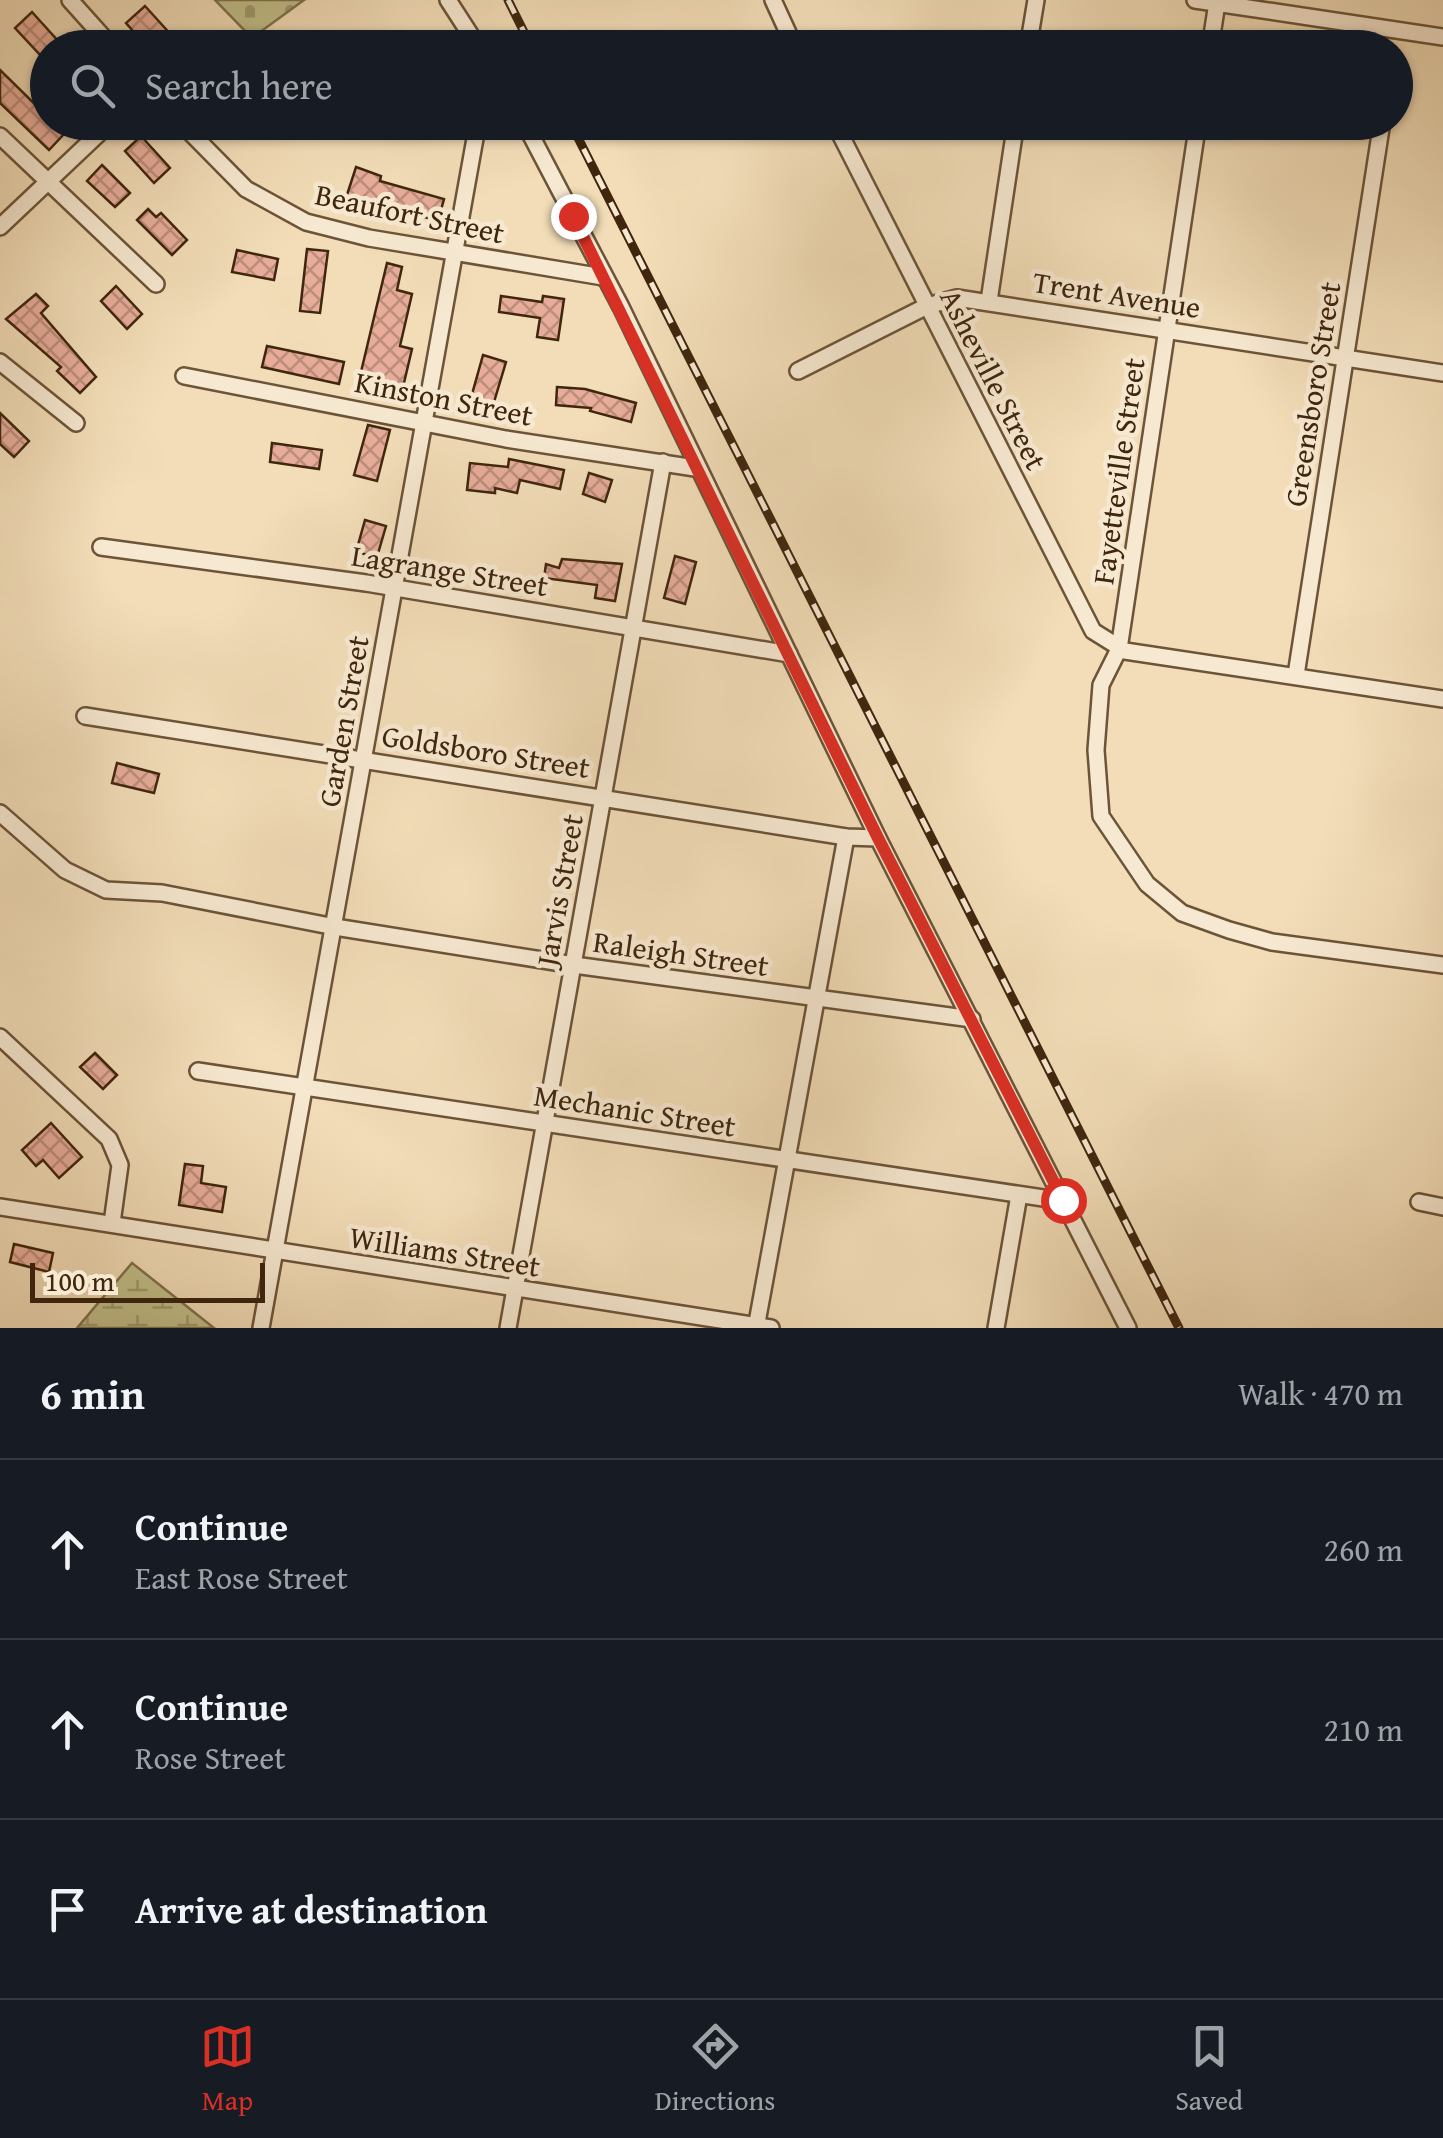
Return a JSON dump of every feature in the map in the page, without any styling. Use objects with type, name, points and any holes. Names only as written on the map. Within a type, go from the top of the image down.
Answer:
[{"type":"street","points":[[70,0],[97,30]]},
{"type":"street","points":[[448,0],[467,30]]},
{"type":"street","points":[[773,0],[787,30]]},
{"type":"street","points":[[1031,30],[1036,0]]},
{"type":"street","points":[[1195,0],[1396,30]]},
{"type":"street","points":[[1213,30],[1217,3]]},
{"type":"street","points":[[1413,33],[1443,37]]},
{"type":"street","points":[[0,136],[156,284]]},
{"type":"street","points":[[0,227],[92,140]]},
{"type":"street","name":"Beaufort Street","points":[[197,140],[232,177],[275,208],[338,232],[603,278]]},
{"type":"street","name":"Garden Street","points":[[261,1328],[475,140]]},
{"type":"street","points":[[533,140],[878,838],[1128,1328]]},
{"type":"street","name":"Asheville Street","points":[[843,140],[1061,574],[1093,631],[1119,649]]},
{"type":"street","points":[[989,301],[1013,140]]},
{"type":"street","name":"Fayetteville Street","points":[[1195,140],[1119,649],[1101,685],[1096,750],[1100,816],[1147,884],[1182,913],[1272,942],[1443,965]]},
{"type":"street","name":"Greensboro Street","points":[[1296,675],[1379,140]]},
{"type":"street","name":"Trent Avenue","points":[[798,372],[926,306],[957,298],[1443,373]]},
{"type":"street","points":[[0,362],[76,423]]},
{"type":"street","name":"Kinston Street","points":[[184,376],[426,424],[695,468]]},
{"type":"street","name":"Jarvis Street","points":[[508,1328],[664,462]]},
{"type":"street","name":"Lagrange Street","points":[[100,546],[789,654]]},
{"type":"street","points":[[1119,649],[1443,698]]},
{"type":"street","name":"Goldsboro Street","points":[[86,716],[846,837],[878,838]]},
{"type":"street","name":"Raleigh Street","points":[[0,812],[76,878],[106,890],[148,892],[335,928],[574,965],[972,1019]]},
{"type":"street","points":[[756,1328],[846,837]]},
{"type":"street","points":[[0,1037],[110,1140],[120,1165],[112,1223]]},
{"type":"street","name":"Mechanic Street","points":[[198,1070],[304,1089],[1063,1200]]},
{"type":"street","points":[[996,1328],[1019,1195]]},
{"type":"street","points":[[1419,1202],[1443,1207]]},
{"type":"street","name":"Williams Street","points":[[0,1207],[771,1328]]},
{"type":"green space","points":[[215,0],[304,0],[263,30],[244,30]]},
{"type":"green space","points":[[132,1263],[214,1328],[77,1328]]},
{"type":"building","points":[[145,6],[167,30],[132,30],[126,23]]},
{"type":"building","points":[[32,12],[48,30],[30,30],[30,44],[15,28]]},
{"type":"building","points":[[0,70],[30,99],[30,132],[0,103]]},
{"type":"building","points":[[39,140],[58,140],[49,150]]},
{"type":"building","points":[[137,140],[145,140],[170,168],[154,183],[125,151]]},
{"type":"building","points":[[102,165],[130,193],[115,207],[87,181]]},
{"type":"building","points":[[356,167],[381,176],[380,181],[444,199],[438,221],[372,202],[370,209],[345,201]]},
{"type":"building","points":[[148,209],[156,217],[161,213],[187,240],[172,255],[137,220]]},
{"type":"building","points":[[307,249],[328,251],[320,313],[300,311]]},
{"type":"building","points":[[237,250],[278,259],[274,280],[232,272]]},
{"type":"building","points":[[387,263],[402,267],[397,290],[412,294],[400,346],[412,349],[403,387],[360,376]]},
{"type":"building","points":[[116,286],[142,314],[127,329],[101,301]]},
{"type":"building","points":[[36,294],[48,306],[41,313],[96,377],[80,393],[57,371],[61,367],[6,319]]},
{"type":"building","points":[[501,296],[542,302],[543,296],[564,299],[558,340],[537,337],[540,318],[499,312]]},
{"type":"building","points":[[267,346],[344,362],[339,384],[262,367]]},
{"type":"building","points":[[483,355],[506,362],[491,412],[469,405]]},
{"type":"building","points":[[557,387],[585,389],[636,403],[631,422],[590,411],[591,408],[556,405]]},
{"type":"building","points":[[0,413],[29,441],[14,457],[0,444]]},
{"type":"building","points":[[368,425],[390,430],[377,481],[354,475]]},
{"type":"building","points":[[272,443],[322,450],[319,469],[270,462]]},
{"type":"building","points":[[509,459],[564,470],[560,489],[520,480],[517,493],[495,488],[495,493],[467,490],[470,463],[508,467]]},
{"type":"building","points":[[589,473],[612,480],[605,502],[583,494]]},
{"type":"building","points":[[365,520],[386,526],[377,557],[356,552]]},
{"type":"building","points":[[675,556],[696,562],[685,604],[664,598]]},
{"type":"building","points":[[562,559],[622,564],[615,601],[595,598],[597,585],[544,578],[546,564],[559,568]]},
{"type":"building","points":[[117,763],[159,774],[154,793],[112,783]]},
{"type":"building","points":[[95,1053],[117,1075],[103,1089],[80,1067]]},
{"type":"building","points":[[51,1123],[82,1157],[59,1178],[43,1160],[36,1166],[22,1150]]},
{"type":"building","points":[[185,1164],[203,1166],[201,1183],[226,1187],[222,1212],[179,1205]]},
{"type":"building","points":[[14,1244],[53,1253],[49,1272],[10,1262]]},
{"type":"railway","points":[[508,0],[523,30]]},
{"type":"railway","points":[[579,140],[1179,1328]]},
{"type":"route","points":[[573,216],[621,307],[695,468],[878,838],[1063,1200]]}]
